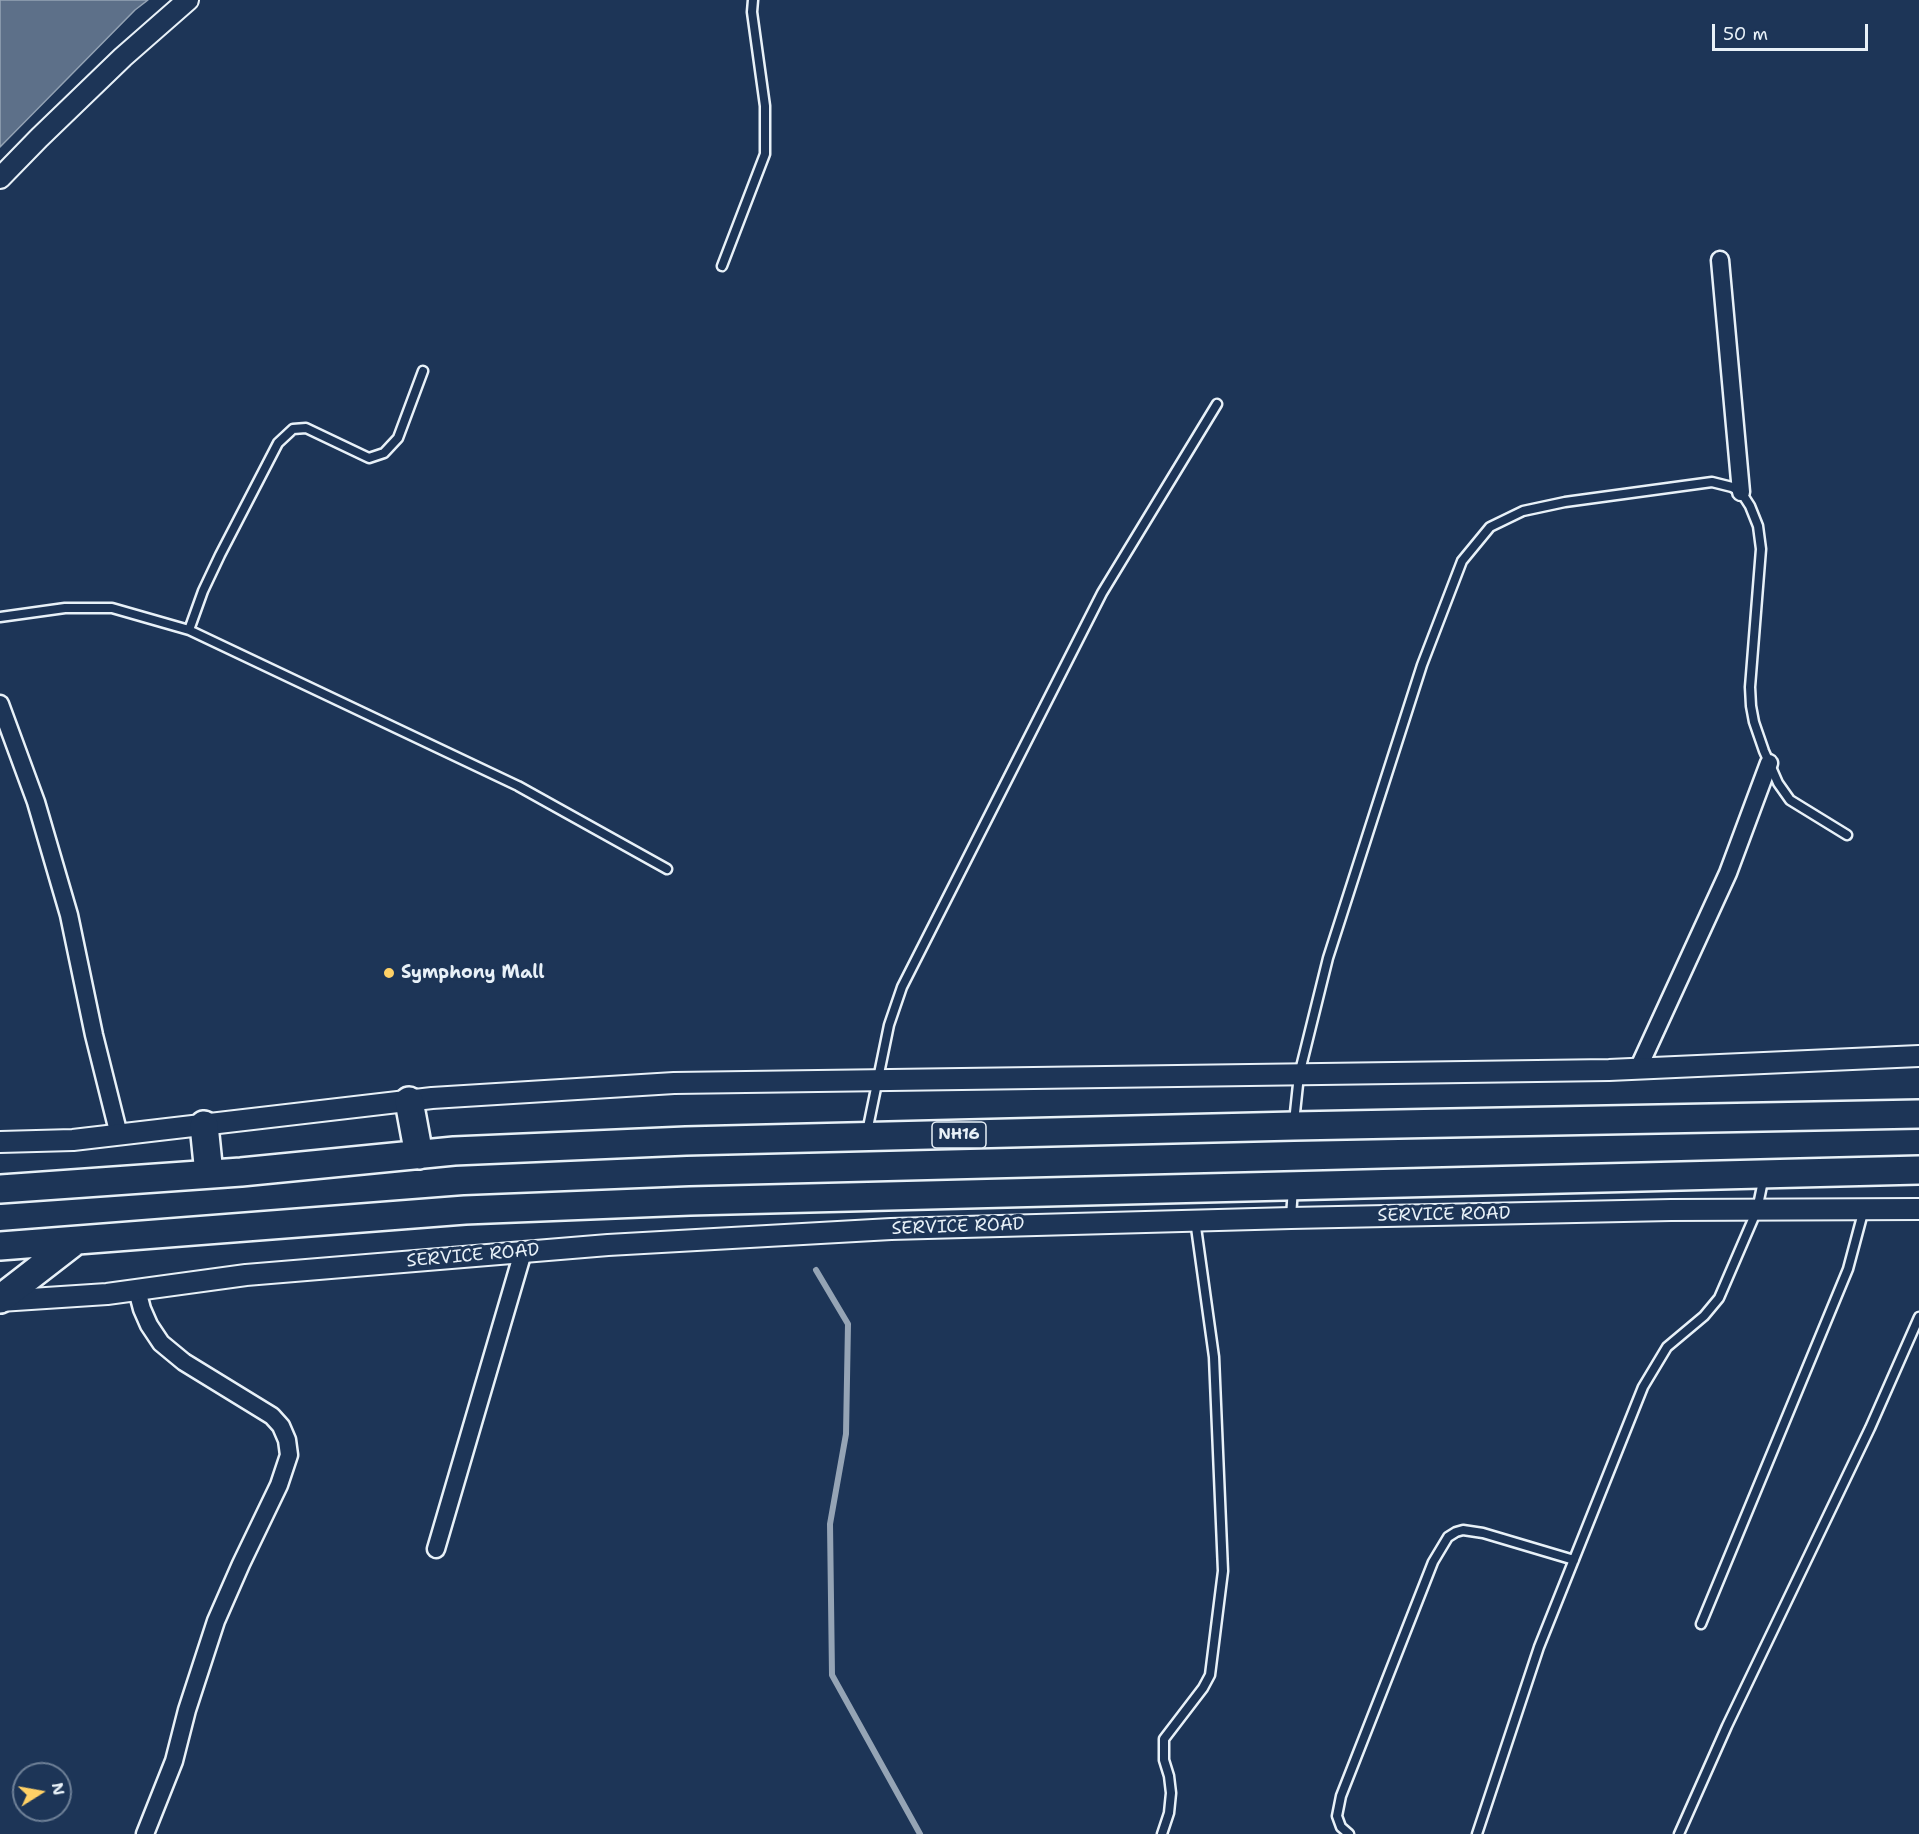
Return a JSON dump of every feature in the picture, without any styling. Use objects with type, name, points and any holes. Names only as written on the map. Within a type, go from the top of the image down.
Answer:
[{"type":"highway","points":[[409,1101],[419,1155]]},
{"type":"highway","name":"NH16","points":[[0,1189],[209,1174],[454,1151],[686,1141],[1919,1114]]},
{"type":"highway","points":[[204,1125],[209,1174]]},
{"type":"highway","points":[[0,1246],[465,1210],[690,1201],[1919,1170]]},
{"type":"highway","points":[[0,1300],[75,1241]]},
{"type":"street","points":[[0,178],[123,57],[188,0]]},
{"type":"street","points":[[1720,260],[1741,492]]},
{"type":"street","points":[[0,704],[36,802],[69,915],[94,1035],[119,1135]]},
{"type":"street","points":[[1638,1069],[1728,873],[1769,764]]},
{"type":"street","points":[[0,1142],[73,1140],[409,1101],[674,1083],[1638,1069],[1919,1056]]},
{"type":"street","name":"SERVICE ROAD","points":[[0,1300],[107,1294],[246,1275],[608,1245],[891,1229],[1291,1218],[1919,1209]]},
{"type":"street","points":[[436,1549],[523,1252]]},
{"type":"street","points":[[137,1290],[149,1325],[161,1343],[184,1362],[272,1416],[281,1426],[287,1440],[289,1455],[279,1485],[216,1621],[187,1710],[174,1761],[145,1834]]},
{"type":"lane","points":[[722,266],[765,154],[765,106],[752,12],[753,0]]},
{"type":"lane","points":[[189,630],[203,591],[220,555],[278,443],[293,429],[306,428],[369,458],[384,453],[398,438],[423,370]]},
{"type":"lane","points":[[866,1137],[889,1025],[902,987],[1102,593],[1217,404]]},
{"type":"lane","points":[[1294,1126],[1299,1075],[1328,958],[1422,665],[1462,561],[1490,527],[1523,510],[1565,502],[1712,482],[1732,486],[1741,492],[1758,526],[1761,549],[1750,687],[1754,722],[1769,764],[1790,800],[1847,835]]},
{"type":"lane","points":[[0,617],[64,608],[112,608],[189,630],[518,786],[667,869]]},
{"type":"lane","points":[[1477,1834],[1539,1647],[1643,1387],[1667,1347],[1704,1316],[1719,1298],[1757,1210],[1765,1174]]},
{"type":"lane","points":[[1291,1218],[1293,1185]]},
{"type":"lane","points":[[1701,1624],[1848,1269],[1864,1209]]},
{"type":"lane","points":[[1162,1834],[1169,1813],[1171,1793],[1162,1748],[1164,1739],[1203,1688],[1210,1675],[1223,1571],[1214,1357],[1195,1220]]},
{"type":"lane","points":[[1679,1834],[1727,1726],[1870,1428],[1919,1317]]},
{"type":"lane","points":[[1349,1834],[1341,1827],[1337,1816],[1341,1796],[1433,1562],[1448,1537],[1463,1530],[1483,1533],[1574,1560]]},
{"type":"water","points":[[0,0],[148,0],[135,10],[0,147]]},
{"type":"waterway","points":[[816,1270],[848,1324],[846,1434],[830,1524],[832,1675],[920,1834]]},
{"type":"place","name":"Symphony Mall","points":[[389,973]]}]
